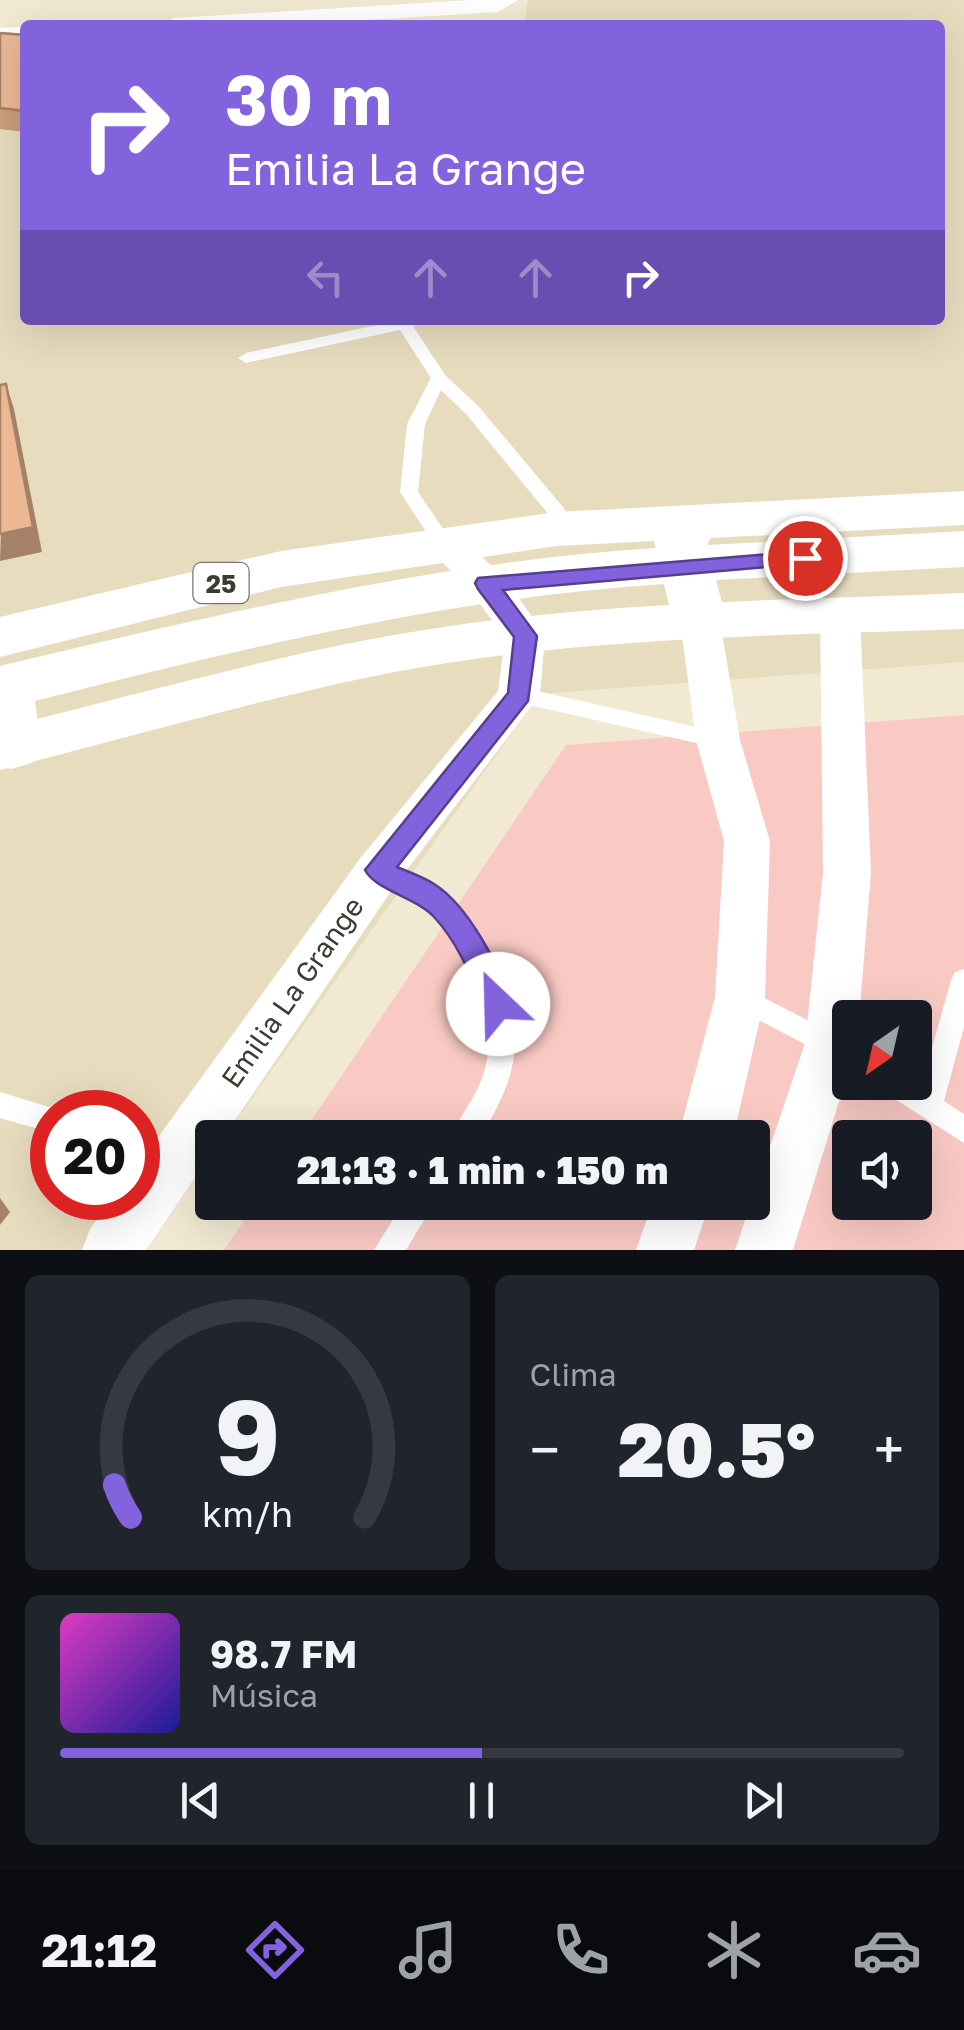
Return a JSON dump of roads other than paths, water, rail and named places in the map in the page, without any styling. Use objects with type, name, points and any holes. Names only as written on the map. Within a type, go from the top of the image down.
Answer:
[{"type":"main road","name":"25","points":[[1,671],[281,568],[570,528],[964,508]]},
{"type":"main road","points":[[700,620],[680,542],[687,534],[770,528],[804,516]]},
{"type":"main road","name":"25","points":[[1,671],[486,583],[686,565],[964,549]]},
{"type":"main road","points":[[1,671],[5,748]]},
{"type":"street","points":[[255,20],[498,5],[507,0]]},
{"type":"street","points":[[446,544],[486,583],[525,636],[519,695]]},
{"type":"street","points":[[5,748],[362,660],[525,636],[700,620],[964,611]]},
{"type":"street","points":[[840,614],[847,873],[842,1000]]},
{"type":"street","points":[[700,620],[718,740],[746,841],[740,997],[709,1120]]},
{"type":"street","name":"Emilia La Grange","points":[[160,1147],[519,695]]},
{"type":"street","points":[[764,1250],[832,1071]]},
{"type":"street","name":"Emilia La Grange","points":[[110,1250],[124,1220]]},
{"type":"street","points":[[666,1250],[676,1220]]},
{"type":"lane","points":[[246,358],[399,325]]},
{"type":"lane","points":[[414,325],[439,378],[473,411],[570,528]]},
{"type":"lane","points":[[439,378],[416,424],[409,492],[446,544]]},
{"type":"lane","points":[[519,695],[718,740]]},
{"type":"lane","points":[[379,870],[425,893],[446,910],[490,981],[505,1026],[497,1069],[476,1120]]},
{"type":"lane","points":[[929,1108],[964,980]]},
{"type":"lane","points":[[740,997],[832,1046]]},
{"type":"lane","points":[[917,1100],[964,1130]]},
{"type":"lane","points":[[0,1105],[30,1114]]},
{"type":"lane","points":[[389,1250],[409,1220]]}]
